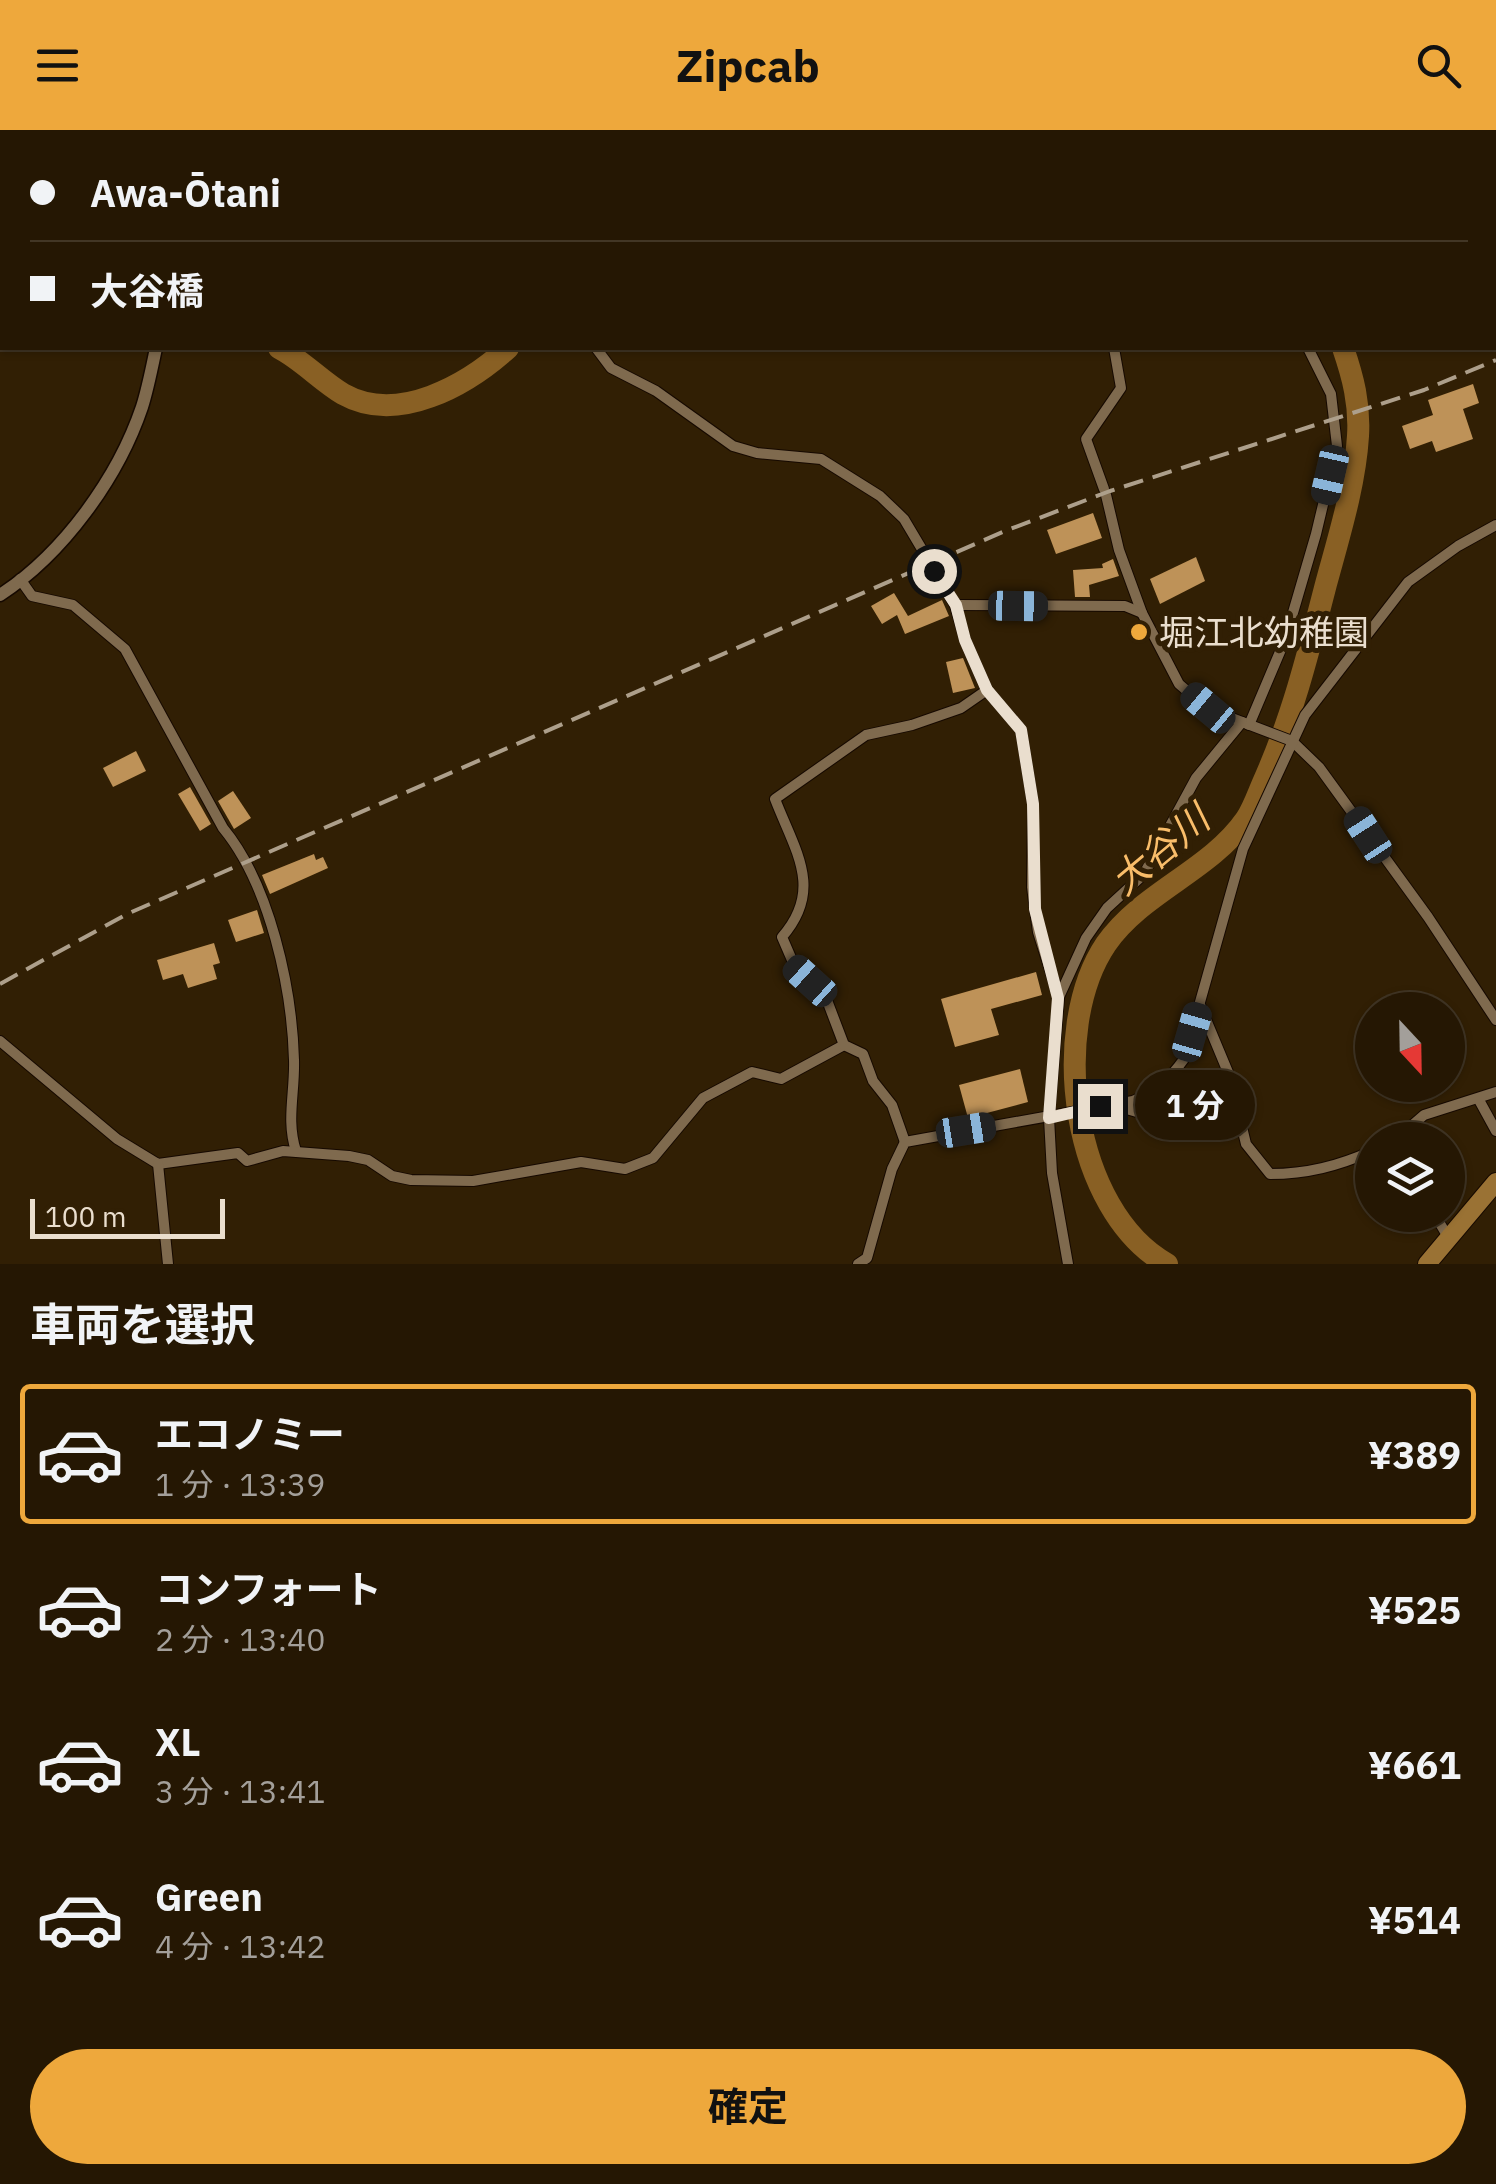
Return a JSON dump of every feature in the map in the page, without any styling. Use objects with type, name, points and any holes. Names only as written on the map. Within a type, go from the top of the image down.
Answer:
[{"type":"main road","points":[[1435,1260],[1448,1238],[1496,1182]]},
{"type":"street","points":[[0,595],[68,533],[94,500],[142,409],[156,350]]},
{"type":"street","points":[[598,350],[611,368],[656,391],[733,446],[821,459],[850,474],[904,519],[956,605],[965,640],[987,690],[1021,730],[1033,804],[1032,887],[1036,917],[1058,998],[1052,1173],[1068,1264]]},
{"type":"street","points":[[1114,350],[1122,388],[1086,439],[1142,613],[1179,684],[1208,708],[1289,740],[1341,794],[1496,1020]]},
{"type":"street","points":[[1058,998],[1086,938],[1107,908],[1144,874],[1196,778],[1250,726],[1284,640],[1316,534],[1336,446],[1330,394],[1309,350]]},
{"type":"street","points":[[905,1142],[1105,1106],[1151,1094],[1174,1074],[1184,1059],[1243,848],[1289,740],[1408,582],[1458,546],[1496,525]]},
{"type":"street","points":[[20,579],[32,596],[73,605],[125,649],[223,828],[238,846],[262,899],[293,1020],[295,1082],[289,1116],[296,1152]]},
{"type":"street","points":[[956,605],[1124,606],[1142,613]]},
{"type":"street","points":[[864,1262],[892,1170],[905,1142],[892,1105],[872,1082],[863,1054],[844,1045],[826,995],[794,967],[782,937],[794,922],[807,886],[776,800],[866,735],[961,708],[987,690]]},
{"type":"street","points":[[1200,1005],[1205,1009],[1230,1076],[1241,1131],[1270,1174],[1298,1174],[1355,1158]]},
{"type":"street","points":[[0,1041],[118,1139],[158,1164],[238,1153],[246,1161],[296,1152],[368,1160],[392,1176],[411,1180],[488,1180],[581,1162],[625,1169],[654,1158],[703,1098],[752,1072],[781,1080],[844,1045]]},
{"type":"street","points":[[1417,1122],[1424,1115],[1496,1092]]},
{"type":"street","points":[[1479,1100],[1496,1131]]},
{"type":"street","points":[[1105,1106],[1241,1131]]},
{"type":"street","points":[[158,1164],[168,1264]]},
{"type":"street","points":[[1444,1232],[1448,1238]]},
{"type":"building","points":[[1473,384],[1479,403],[1463,409],[1473,439],[1436,452],[1432,441],[1410,449],[1402,426],[1433,415],[1428,400]]},
{"type":"building","points":[[1093,513],[1102,538],[1056,554],[1047,530]]},
{"type":"building","points":[[1196,557],[1205,581],[1160,604],[1150,579]]},
{"type":"building","points":[[1113,559],[1119,576],[1089,585],[1090,597],[1075,597],[1073,570],[1103,568],[1102,564]]},
{"type":"building","points":[[894,593],[908,616],[942,600],[949,616],[905,634],[897,615],[882,624],[871,606]]},
{"type":"building","points":[[963,658],[975,688],[953,693],[946,662]]},
{"type":"building","points":[[136,751],[146,771],[113,787],[103,768]]},
{"type":"building","points":[[190,787],[211,824],[200,831],[178,794]]},
{"type":"building","points":[[233,791],[251,818],[234,829],[218,801]]},
{"type":"building","points":[[314,854],[316,860],[323,857],[328,868],[270,894],[262,875]]},
{"type":"building","points":[[257,910],[264,933],[236,942],[228,920]]},
{"type":"building","points":[[214,943],[220,963],[213,965],[217,979],[188,988],[183,974],[163,980],[157,960]]},
{"type":"building","points":[[1036,972],[1042,995],[991,1009],[999,1035],[955,1047],[941,999]]},
{"type":"building","points":[[1020,1069],[1028,1102],[968,1118],[959,1085]]},
{"type":"waterway","name":"大谷川","points":[[282,350],[343,394],[386,405],[409,403],[452,387],[506,350]]},
{"type":"waterway","name":"大谷川","points":[[1167,1264],[1135,1239],[1109,1204],[1091,1162],[1079,1116],[1075,1069],[1078,1023],[1088,980],[1106,944],[1138,910],[1231,837],[1252,809],[1275,754],[1307,658],[1354,473],[1358,413],[1344,350]]},
{"type":"railway","points":[[0,984],[127,914],[1005,531],[1110,491],[1424,390],[1496,360]]},
{"type":"place","name":"堀江北幼稚園","points":[[1139,632]]},
{"type":"route","points":[[934,571],[956,605],[965,640],[987,690],[1021,730],[1033,804],[1032,887],[1038,932],[1058,998],[1049,1118],[1100,1106]]}]
